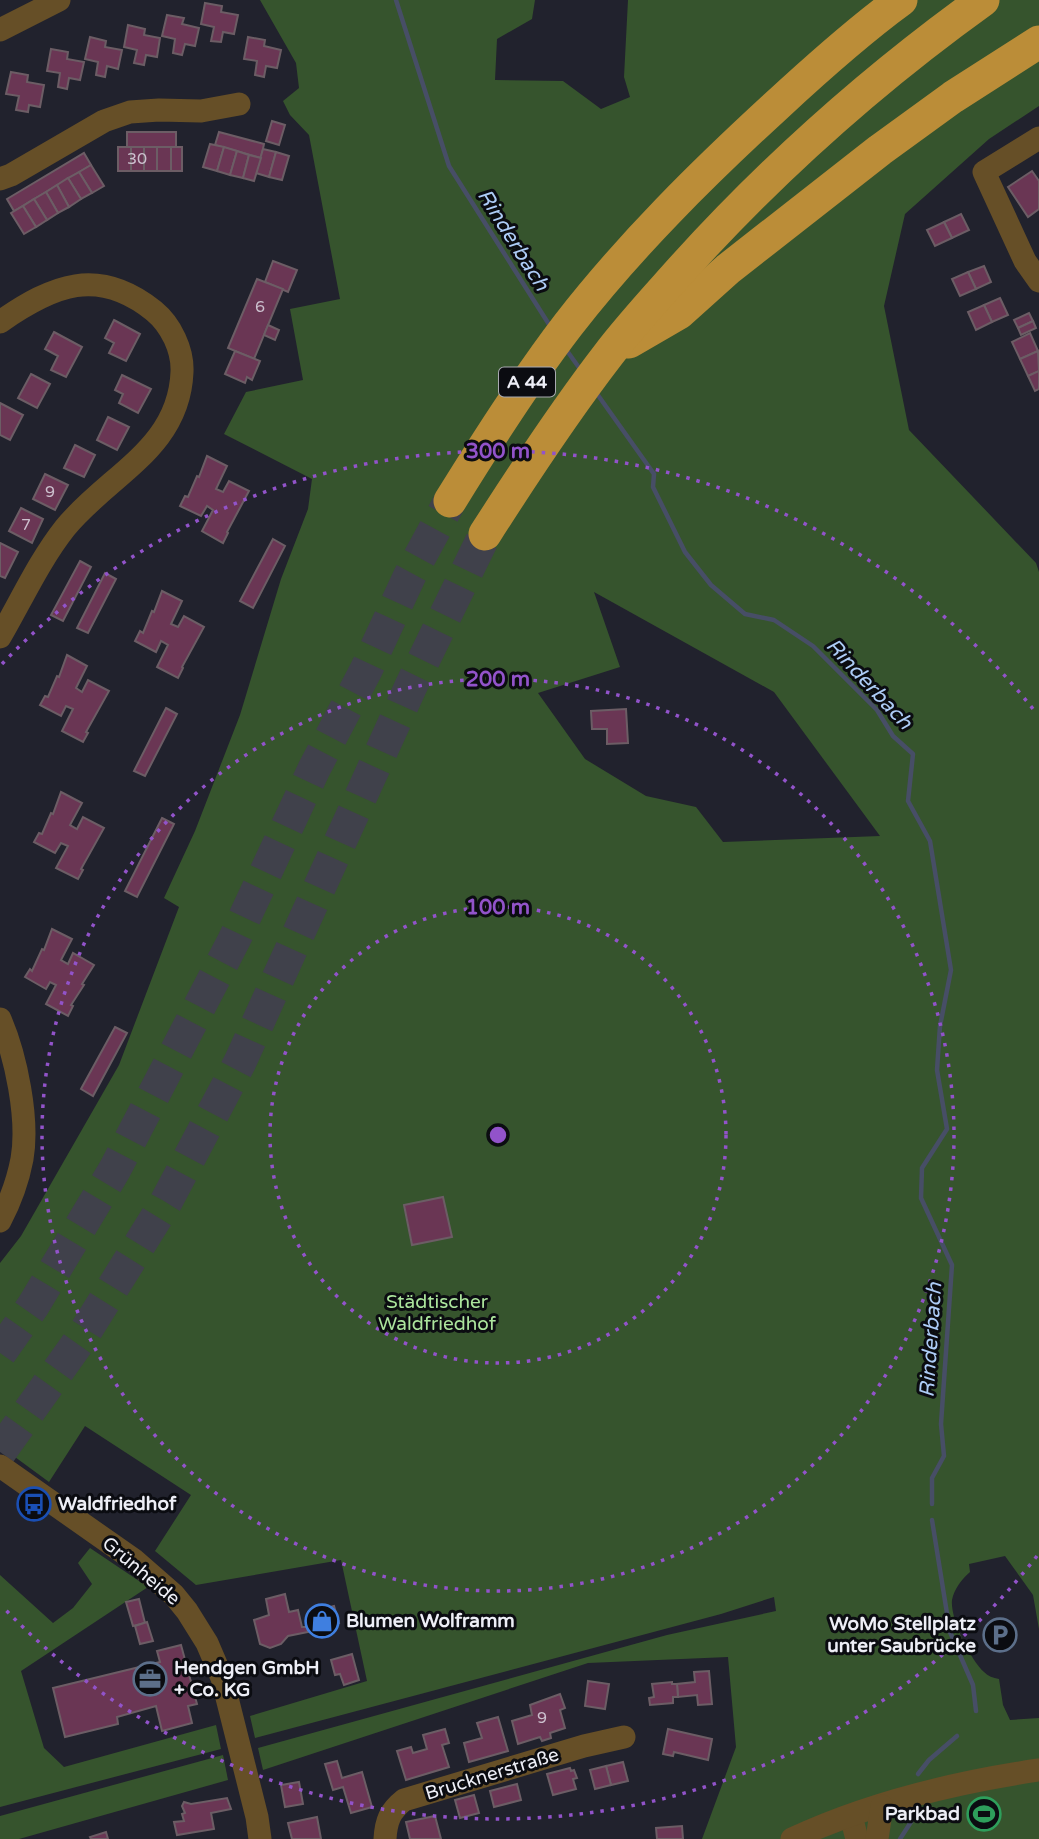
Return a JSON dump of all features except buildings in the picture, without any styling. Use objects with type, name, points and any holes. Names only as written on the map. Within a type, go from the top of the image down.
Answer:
[{"type":"highway","name":"A 44","points":[[450,501],[487,439],[569,324],[668,210],[731,147],[826,61],[901,0]]},
{"type":"highway","name":"A 44","points":[[485,534],[525,471],[609,354],[702,247],[856,98],[925,42],[983,0]]},
{"type":"highway","points":[[609,354],[679,313],[728,269],[880,150],[953,97],[1039,42]]},
{"type":"street","points":[[0,30],[59,0]]},
{"type":"street","points":[[0,179],[104,121],[130,112],[201,111],[239,104]]},
{"type":"street","points":[[1039,138],[984,172],[1025,261],[1039,281]]},
{"type":"street","points":[[0,322],[51,292],[75,286],[104,286],[123,291],[160,316],[174,336],[182,370],[178,403],[160,436],[125,473],[81,510],[64,530],[39,567],[0,637]]},
{"type":"street","points":[[0,1019],[13,1053],[19,1080],[23,1132],[23,1157],[18,1177],[0,1221]]},
{"type":"street","name":"Grünheide","points":[[0,1466],[134,1560],[174,1595],[207,1643],[222,1678],[257,1817],[260,1839]]},
{"type":"street","name":"Brucknerstraße","points":[[385,1839],[389,1816],[404,1800],[584,1746],[624,1737]]},
{"type":"street","points":[[792,1839],[820,1826],[882,1806],[974,1782],[1039,1770]]},
{"type":"street","points":[[877,1839],[882,1806]]},
{"type":"street","points":[[850,1816],[857,1839]]},
{"type":"green space","name":"Städtischer Waldfriedhof","points":[[260,0],[535,0],[532,19],[497,39],[495,80],[563,81],[601,109],[630,97],[624,77],[628,0],[1039,0],[1039,106],[989,139],[905,214],[884,306],[909,430],[1036,563],[1039,572],[1039,1629],[1033,1595],[1005,1556],[969,1564],[970,1572],[955,1592],[952,1608],[962,1638],[973,1658],[986,1673],[999,1679],[1003,1705],[1010,1720],[1039,1718],[1039,1839],[702,1839],[736,1747],[728,1657],[588,1663],[263,1770],[258,1748],[667,1635],[776,1611],[774,1597],[721,1614],[255,1738],[250,1716],[367,1681],[341,1560],[196,1585],[155,1551],[191,1495],[85,1426],[49,1482],[0,1446],[0,1263],[21,1236],[119,1065],[179,907],[164,898],[195,831],[240,715],[281,579],[308,509],[312,479],[224,434],[246,392],[303,380],[290,309],[340,299],[309,135],[290,115],[283,101],[299,88],[296,63]],"holes":[[[594,592],[774,692],[880,836],[723,842],[696,807],[646,796],[585,759],[538,693],[620,667]]]},
{"type":"green space","points":[[90,1548],[148,1587],[21,1671],[44,1748],[64,1767],[216,1725],[221,1749],[0,1807],[0,1575],[53,1623],[73,1608],[92,1584],[78,1563]]},
{"type":"green space","points":[[223,1755],[228,1780],[19,1839],[0,1839],[0,1816]]},
{"type":"waterway","name":"Rinderbach","points":[[396,0],[449,166],[550,326]]},
{"type":"waterway","name":"Rinderbach","points":[[565,348],[580,369]]},
{"type":"waterway","name":"Rinderbach","points":[[595,391],[654,474],[653,487],[685,552],[711,585],[745,614],[774,620],[813,646],[877,710],[893,736],[913,754],[908,801],[930,841],[951,970],[940,1026],[937,1070],[947,1129],[922,1168],[921,1198],[952,1265],[941,1424],[944,1456],[932,1478],[932,1504]]},
{"type":"waterway","name":"Rinderbach","points":[[932,1520],[950,1632],[973,1685],[976,1711]]},
{"type":"waterway","name":"Rinderbach","points":[[918,1774],[929,1760],[957,1736]]},
{"type":"waterway","name":"Rinderbach","points":[[900,1839],[911,1822]]},
{"type":"tunnel","points":[[0,1353],[33,1306],[115,1169],[234,940],[314,769],[366,670],[410,575],[450,501]]},
{"type":"tunnel","points":[[0,1452],[82,1337],[166,1202],[240,1062],[411,686],[485,534]]},
{"type":"place","name":"Waldfriedhof","points":[[34,1504]]},
{"type":"place","name":"Blumen Wolframm","points":[[322,1621]]},
{"type":"place","name":"WoMo Stellplatz unter Saubrücke","points":[[1000,1635]]},
{"type":"place","name":"Hendgen GmbH + Co. KG","points":[[150,1679]]},
{"type":"place","name":"Parkbad","points":[[984,1814]]}]
